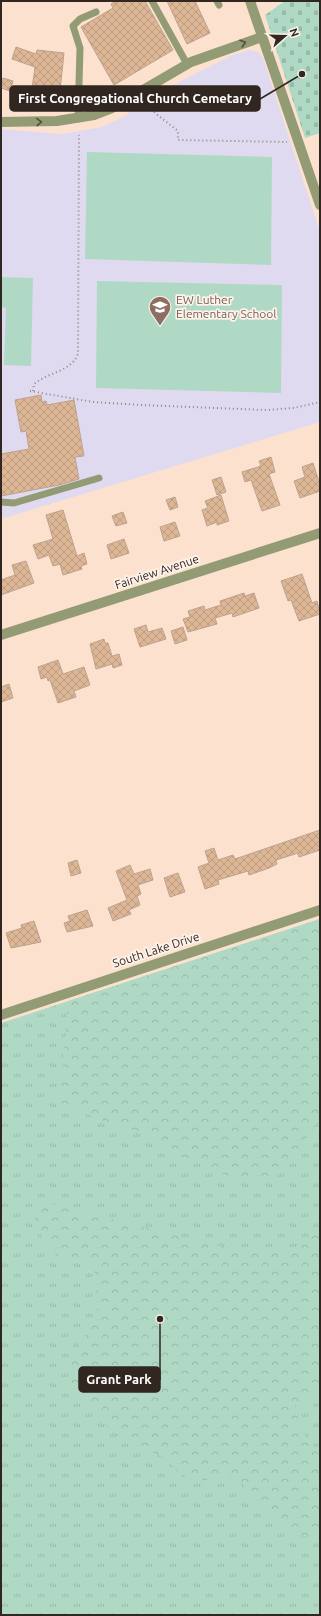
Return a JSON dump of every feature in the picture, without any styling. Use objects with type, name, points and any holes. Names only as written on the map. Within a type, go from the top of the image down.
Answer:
[{"type":"street","points":[[250,1],[320,205]]},
{"type":"street","points":[[1,122],[78,119],[112,108],[187,64],[202,57],[262,36]]},
{"type":"street","name":"Fairview Avenue","points":[[1,635],[320,533]]},
{"type":"street","name":"South Lake Drive","points":[[1,1014],[320,910]]},
{"type":"lane","points":[[152,1],[187,64]]},
{"type":"lane","points":[[78,119],[80,48],[73,26],[80,19],[96,12]]},
{"type":"lane","points":[[1,502],[14,503],[99,478]]},
{"type":"path","points":[[149,101],[155,113],[178,131],[178,140],[288,142]]},
{"type":"path","points":[[79,135],[78,354],[75,362],[68,367],[40,379],[34,384],[32,391],[93,402],[156,406],[266,410],[294,408],[320,402]]},
{"type":"shaded area","name":"EW Luther Elementary School","points":[[249,50],[258,52],[263,58],[320,232],[320,422],[1,519],[1,129],[62,134],[102,127],[127,115],[135,106],[183,80],[233,55]]},
{"type":"green space","points":[[285,1],[320,1],[320,133],[305,138],[265,15]]},
{"type":"green space","points":[[87,152],[272,157],[271,265],[85,259]]},
{"type":"green space","points":[[1,277],[33,278],[31,366],[4,365],[6,308],[1,307]]},
{"type":"green space","points":[[97,281],[282,285],[281,393],[96,388]]},
{"type":"green space","points":[[320,919],[320,1615],[1,1615],[1,1023]]},
{"type":"green space","points":[[320,919],[320,1118],[298,1151],[274,1180],[245,1183],[190,1160],[152,1136],[105,1122],[60,1103],[68,1001]]},
{"type":"green space","points":[[44,1202],[223,1247],[284,1253],[311,1236],[320,1225],[320,1394],[303,1398],[295,1406],[306,1437],[320,1456],[320,1538],[302,1536],[288,1531],[270,1515],[243,1485],[230,1476],[193,1482],[177,1471],[167,1459],[116,1435],[85,1404],[68,1377],[68,1358],[85,1336],[97,1315],[98,1302],[94,1271],[88,1263],[79,1257],[64,1262],[47,1245],[38,1229],[34,1213],[35,1206]]},
{"type":"building","points":[[116,1],[145,1],[173,50],[114,85],[81,27],[113,8],[111,4]]},
{"type":"building","points":[[167,1],[195,1],[210,33],[187,44]]},
{"type":"building","points":[[16,47],[36,54],[37,50],[64,53],[59,100],[31,96],[35,67],[12,59]]},
{"type":"building","points":[[3,78],[13,81],[10,91],[1,88]]},
{"type":"building","points":[[41,395],[42,402],[46,401],[47,405],[74,400],[84,456],[75,457],[79,479],[59,485],[1,496],[1,454],[29,449],[26,431],[21,432],[15,400]]},
{"type":"building","points":[[271,457],[275,472],[269,474],[280,505],[262,511],[251,480],[245,482],[242,472],[261,466],[259,461]]},
{"type":"building","points":[[313,463],[320,485],[320,491],[300,498],[294,481],[305,477],[302,467]]},
{"type":"building","points":[[221,477],[226,492],[217,495],[212,480]]},
{"type":"building","points":[[221,495],[229,521],[217,525],[217,522],[207,526],[202,510],[208,508],[205,501]]},
{"type":"building","points":[[175,497],[178,507],[170,510],[166,500]]},
{"type":"building","points":[[63,510],[77,556],[84,553],[87,564],[81,566],[82,569],[63,575],[60,564],[53,566],[49,555],[38,559],[33,545],[53,539],[46,515]]},
{"type":"building","points":[[123,512],[127,523],[116,526],[112,516]]},
{"type":"building","points":[[175,522],[180,536],[164,541],[160,527]]},
{"type":"building","points":[[124,539],[129,553],[111,559],[107,545]]},
{"type":"building","points":[[26,561],[34,583],[1,595],[1,580],[15,575],[12,565]]},
{"type":"building","points":[[302,574],[312,603],[317,601],[320,614],[299,621],[291,600],[288,601],[281,581]]},
{"type":"building","points":[[244,593],[245,596],[254,593],[259,608],[233,617],[232,613],[215,618],[217,624],[188,632],[183,619],[190,617],[188,611],[204,606],[205,610],[221,605],[220,601]]},
{"type":"building","points":[[146,625],[148,632],[162,628],[166,639],[140,647],[134,629]]},
{"type":"building","points":[[183,627],[187,640],[175,644],[171,631]]},
{"type":"building","points":[[104,639],[105,643],[108,643],[112,656],[119,654],[122,665],[113,668],[112,664],[96,669],[90,644]]},
{"type":"building","points":[[58,660],[63,674],[84,667],[90,685],[74,691],[76,697],[58,703],[50,680],[48,681],[47,677],[41,679],[38,667]]},
{"type":"building","points":[[9,684],[13,698],[1,702],[1,687]]},
{"type":"building","points":[[320,830],[320,850],[299,857],[298,853],[276,860],[277,864],[269,868],[249,875],[248,871],[218,880],[219,884],[205,889],[198,867],[209,863],[205,851],[214,848],[218,860],[233,855],[235,859]]},
{"type":"building","points":[[77,860],[81,873],[71,876],[68,863]]},
{"type":"building","points":[[130,865],[134,874],[150,869],[153,880],[138,885],[141,894],[137,896],[140,905],[129,910],[131,914],[113,921],[108,908],[127,900],[116,871]]},
{"type":"building","points":[[178,873],[185,892],[170,897],[164,878]]},
{"type":"building","points":[[87,910],[93,926],[67,932],[64,923],[70,921],[68,916]]},
{"type":"building","points":[[34,921],[41,942],[11,948],[6,933],[22,928],[21,925]]},
{"type":"place","name":"First Congregational Church Cemetary","points":[[302,74]]},
{"type":"place","name":"EW Luther Elementary School","points":[[160,326]]},
{"type":"place","name":"Grant Park","points":[[160,1319]]}]
